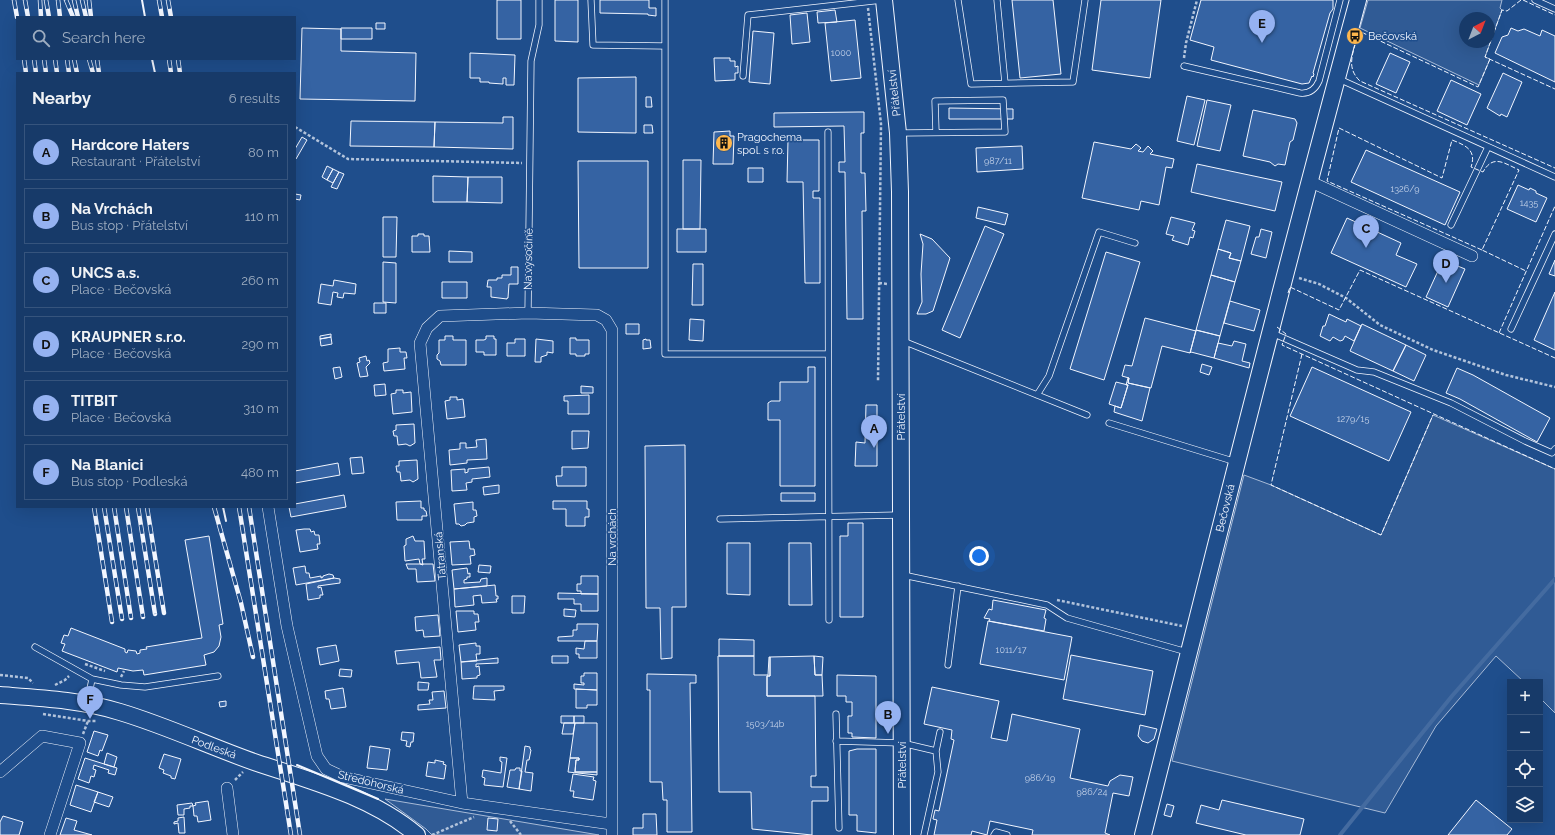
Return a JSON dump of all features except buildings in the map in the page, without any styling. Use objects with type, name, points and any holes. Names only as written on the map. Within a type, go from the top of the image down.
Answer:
[{"type":"main road","name":"Přátelství","points":[[884,0],[898,133],[900,192],[902,835]]},
{"type":"main road","name":"Bečovská","points":[[1143,835],[1236,462],[1358,0]]},
{"type":"main road","name":"Podleská","points":[[0,695],[87,704],[120,712],[309,780],[376,808],[402,823],[417,835]]},
{"type":"street","points":[[1309,181],[1472,256]]},
{"type":"street","name":"Tatranská","points":[[462,803],[420,343],[427,328],[440,316],[528,313]]},
{"type":"street","name":"Na vrchách","points":[[528,313],[597,316],[606,320],[612,330],[612,830]]},
{"type":"street","name":"Středohorská","points":[[268,508],[287,626],[317,756],[326,769],[343,777],[462,803],[612,830]]},
{"type":"street","points":[[0,772],[42,736],[80,743],[50,835]]},
{"type":"street","points":[[227,788],[233,835]]},
{"type":"lane","name":"Na vysočině","points":[[528,313],[531,61],[539,25],[539,0]]},
{"type":"lane","points":[[591,0],[592,45],[665,46]]},
{"type":"lane","points":[[665,0],[665,354],[828,354]]},
{"type":"lane","points":[[743,76],[748,15],[884,0]]},
{"type":"lane","points":[[958,0],[970,84],[1073,82],[1085,0]]},
{"type":"lane","points":[[997,0],[1005,83]]},
{"type":"lane","points":[[1184,66],[1300,93],[1311,92],[1319,81],[1340,0]]},
{"type":"lane","points":[[1536,0],[1555,9]]},
{"type":"lane","points":[[1337,78],[1555,177]]},
{"type":"lane","points":[[898,133],[1005,132],[1003,100],[935,101],[936,132]]},
{"type":"lane","points":[[828,132],[829,620]]},
{"type":"lane","points":[[1451,225],[1488,147]]},
{"type":"lane","points":[[1037,395],[1049,376],[1099,232],[1135,242]]},
{"type":"lane","points":[[1511,328],[1555,234]]},
{"type":"lane","points":[[1270,332],[1357,370],[1374,372],[1451,403],[1525,442],[1552,453],[1555,449]]},
{"type":"lane","points":[[901,340],[1087,415]]},
{"type":"lane","points":[[1109,423],[1236,462]]},
{"type":"lane","points":[[720,518],[901,515]]},
{"type":"lane","points":[[901,575],[1047,605],[1067,618],[1188,652]]},
{"type":"lane","points":[[948,665],[958,586]]},
{"type":"lane","points":[[35,647],[92,678],[121,685],[145,687],[218,676]]},
{"type":"lane","points":[[87,704],[92,678]]},
{"type":"lane","points":[[836,714],[839,828]]},
{"type":"lane","points":[[924,835],[938,772],[936,750],[940,732]]},
{"type":"lane","points":[[836,741],[902,743],[936,750]]},
{"type":"lane","points":[[994,835],[996,832],[1007,835]]},
{"type":"path","points":[[1184,66],[1186,43],[1197,0]]},
{"type":"path","points":[[867,2],[881,124],[878,382]]},
{"type":"path","points":[[296,128],[348,159],[530,164]]},
{"type":"path","points":[[1285,274],[1319,284],[1346,298],[1380,325],[1433,350],[1506,375],[1555,387]]},
{"type":"path","points":[[0,675],[28,678]]},
{"type":"path","points":[[57,716],[88,721]]},
{"type":"path","points":[[227,788],[246,769]]},
{"type":"path","points":[[432,835],[478,815],[484,806]]},
{"type":"shaded area","points":[[1368,0],[1502,0],[1500,8],[1502,10],[1495,29],[1495,12],[1459,12],[1459,48],[1488,48],[1485,57],[1490,59],[1479,85],[1360,28]]},
{"type":"shaded area","points":[[1433,415],[1555,469],[1555,713],[1543,701],[1543,679],[1521,679],[1496,656],[1436,726],[1385,813],[1172,761],[1244,475],[1271,485],[1381,535]]},
{"type":"shaded area","points":[[385,799],[599,835],[432,835]]},
{"type":"waterway","points":[[1340,835],[1452,696],[1555,579]]},
{"type":"railway","points":[[14,0],[17,16]]},
{"type":"railway","points":[[25,0],[28,16]]},
{"type":"railway","points":[[40,0],[41,16]]},
{"type":"railway","points":[[46,0],[49,16]]},
{"type":"railway","points":[[58,0],[60,16]]},
{"type":"railway","points":[[66,0],[73,16]]},
{"type":"railway","points":[[74,0],[78,16]]},
{"type":"railway","points":[[82,0],[86,16]]},
{"type":"railway","points":[[89,0],[91,16]]},
{"type":"railway","points":[[159,0],[162,16]]},
{"type":"railway","points":[[168,0],[171,16]]},
{"type":"railway","points":[[24,60],[26,72]]},
{"type":"railway","points":[[34,60],[36,72]]},
{"type":"railway","points":[[44,60],[46,72]]},
{"type":"railway","points":[[55,60],[57,72]]},
{"type":"railway","points":[[67,60],[69,72]]},
{"type":"railway","points":[[74,60],[77,72]]},
{"type":"railway","points":[[89,60],[93,72]]},
{"type":"railway","points":[[97,60],[99,72]]},
{"type":"railway","points":[[169,60],[171,72]]},
{"type":"railway","points":[[178,60],[180,72]]},
{"type":"railway","points":[[94,508],[112,622]]},
{"type":"railway","points":[[104,508],[122,619]]},
{"type":"railway","points":[[114,508],[131,618]]},
{"type":"railway","points":[[126,508],[143,617]]},
{"type":"railway","points":[[138,508],[155,614]]},
{"type":"railway","points":[[147,508],[164,613]]},
{"type":"railway","points":[[214,508],[241,603],[253,657]]},
{"type":"railway","points":[[239,508],[291,835]]},
{"type":"railway","points":[[249,508],[300,835]]},
{"type":"fence","points":[[1521,0],[1507,11],[1502,10],[1485,57],[1555,89]]},
{"type":"fence","points":[[1523,0],[1555,15]]},
{"type":"fence","points":[[1490,59],[1478,87],[1359,31],[1353,51],[1352,63],[1355,75],[1360,81],[1555,168]]},
{"type":"fence","points":[[1482,250],[1327,181],[1339,128],[1442,178],[1452,140],[1469,149],[1472,156],[1471,167],[1483,172],[1491,163],[1499,162],[1519,170],[1482,250],[1526,271]]},
{"type":"fence","points":[[1499,333],[1555,206]]},
{"type":"fence","points":[[1288,293],[1290,287],[1339,310],[1360,270],[1555,358]]},
{"type":"fence","points":[[1277,327],[1286,334],[1282,345],[1555,469]]},
{"type":"fence","points":[[1302,354],[1271,485],[1381,535],[1433,415]]},
{"type":"wall","points":[[142,0],[145,16]]},
{"type":"wall","points":[[152,60],[155,72]]},
{"type":"wall","points":[[223,508],[226,521]]},
{"type":"wall","points":[[297,765],[378,799]]},
{"type":"place","name":"Bečovská","points":[[1355,36]]},
{"type":"place","name":"TITBIT","points":[[1262,43]]},
{"type":"place","name":"Pragochema spol. s r.o.","points":[[724,143]]},
{"type":"place","name":"UNCS a.s.","points":[[1366,248]]},
{"type":"place","name":"KRAUPNER s.r.o.","points":[[1446,283]]},
{"type":"place","name":"Hardcore Haters","points":[[874,448]]},
{"type":"place","name":"Na Blanici","points":[[90,719]]},
{"type":"place","name":"Na Vrchách","points":[[888,734]]}]
